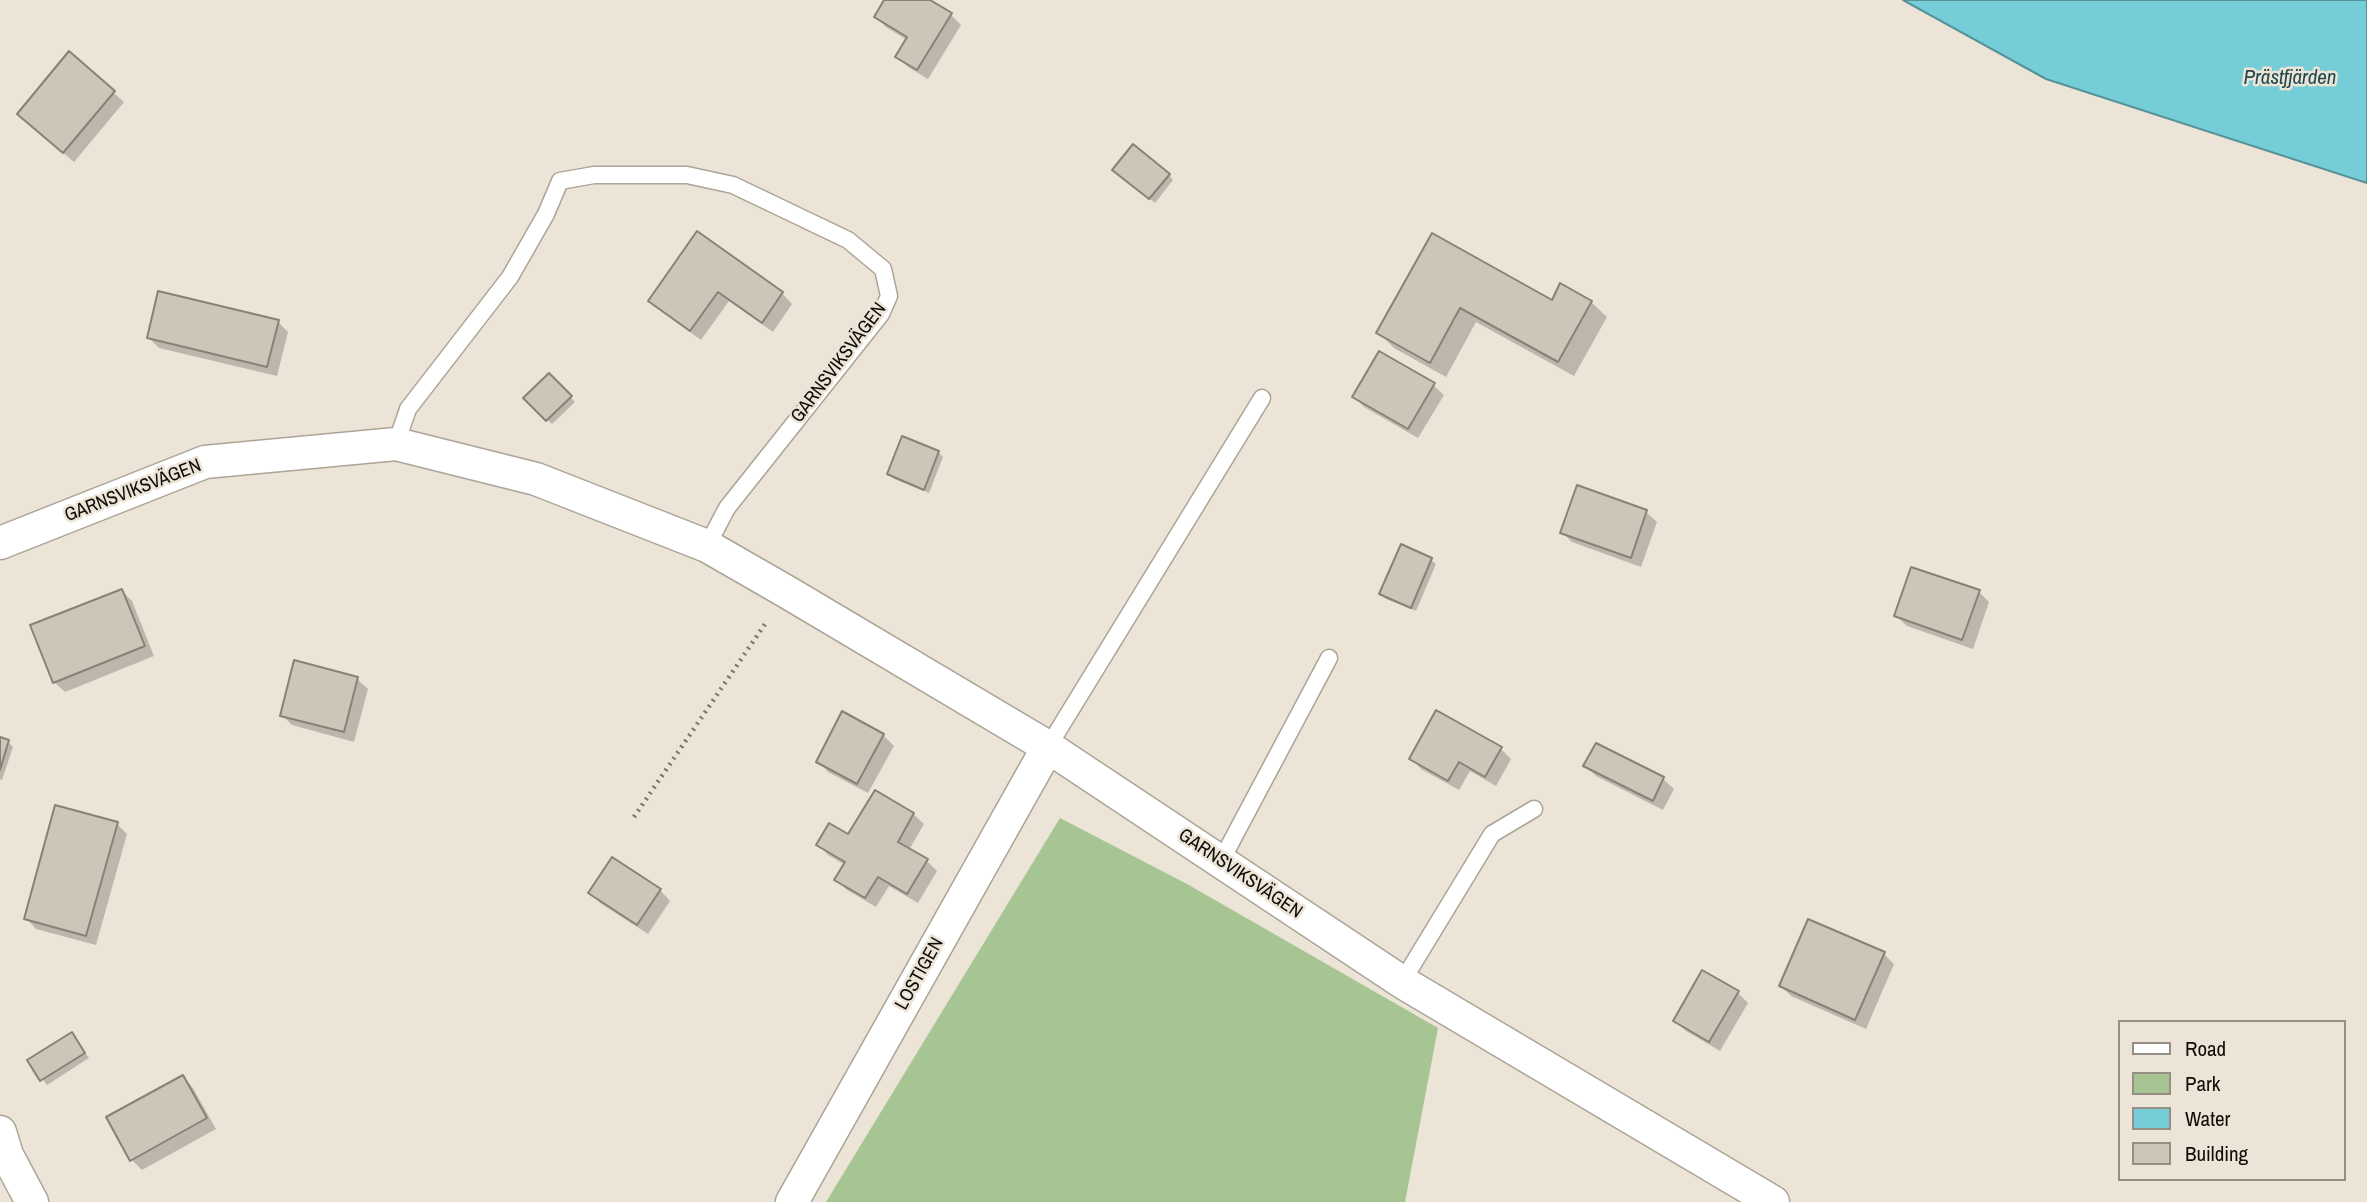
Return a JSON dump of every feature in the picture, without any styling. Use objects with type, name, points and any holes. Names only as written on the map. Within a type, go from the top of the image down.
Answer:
[{"type":"street","name":"GARNSVIKSVÄGEN","points":[[0,543],[205,462],[396,444],[536,479],[707,546],[787,592],[1048,747],[1402,982],[1773,1202]]},
{"type":"street","name":"LOSTIGEN","points":[[792,1202],[1048,747]]},
{"type":"street","points":[[2,1148],[32,1202]]},
{"type":"lane","name":"GARNSVIKSVÄGEN","points":[[396,444],[408,409],[510,277],[546,214],[559,181],[594,175],[687,176],[733,185],[848,240],[883,269],[889,296],[881,314],[727,508],[707,546]]},
{"type":"lane","points":[[1048,747],[1262,398]]},
{"type":"lane","points":[[1221,861],[1329,658]]},
{"type":"lane","points":[[1402,982],[1492,834],[1534,809]]},
{"type":"path","points":[[634,817],[787,592]]},
{"type":"green space","points":[[1060,818],[1187,884],[1438,1028],[1405,1202],[826,1202]]},
{"type":"water","name":"Prästfjärden","points":[[1903,0],[2367,0],[2367,183],[2046,79]]},
{"type":"building","points":[[884,0],[930,0],[952,13],[917,70],[895,57],[907,37],[874,17]]},
{"type":"building","points":[[69,51],[115,91],[63,153],[17,114]]},
{"type":"building","points":[[1133,144],[1170,174],[1149,199],[1112,170]]},
{"type":"building","points":[[697,231],[783,292],[762,323],[718,292],[690,331],[648,301]]},
{"type":"building","points":[[1432,233],[1552,300],[1560,283],[1592,301],[1558,362],[1460,308],[1430,363],[1376,333]]},
{"type":"building","points":[[158,291],[279,320],[267,367],[147,338]]},
{"type":"building","points":[[1379,351],[1435,383],[1408,429],[1352,397]]},
{"type":"building","points":[[549,373],[572,396],[546,421],[523,398]]},
{"type":"building","points":[[902,436],[939,451],[924,490],[887,474]]},
{"type":"building","points":[[1577,485],[1647,510],[1631,558],[1560,533]]},
{"type":"building","points":[[1401,544],[1432,558],[1411,608],[1379,594]]},
{"type":"building","points":[[1911,567],[1980,590],[1962,640],[1894,616]]},
{"type":"building","points":[[122,589],[145,646],[53,683],[30,625]]},
{"type":"building","points":[[294,660],[358,677],[344,732],[280,716]]},
{"type":"building","points":[[1436,710],[1502,747],[1485,777],[1459,762],[1448,781],[1409,759]]},
{"type":"building","points":[[842,711],[884,734],[857,784],[816,762]]},
{"type":"building","points":[[0,737],[9,740],[0,770]]},
{"type":"building","points":[[1596,743],[1664,777],[1653,801],[1583,766]]},
{"type":"building","points":[[875,790],[914,813],[898,842],[928,859],[907,894],[878,877],[865,898],[834,880],[845,862],[816,845],[829,823],[848,834]]},
{"type":"building","points":[[55,805],[118,822],[86,936],[24,919]]},
{"type":"building","points":[[612,857],[661,889],[637,925],[588,893]]},
{"type":"building","points":[[1808,919],[1885,952],[1855,1020],[1779,986]]},
{"type":"building","points":[[1702,970],[1739,991],[1709,1042],[1673,1021]]},
{"type":"building","points":[[72,1032],[85,1053],[40,1081],[27,1060]]},
{"type":"building","points":[[183,1075],[207,1118],[130,1161],[106,1117]]}]
